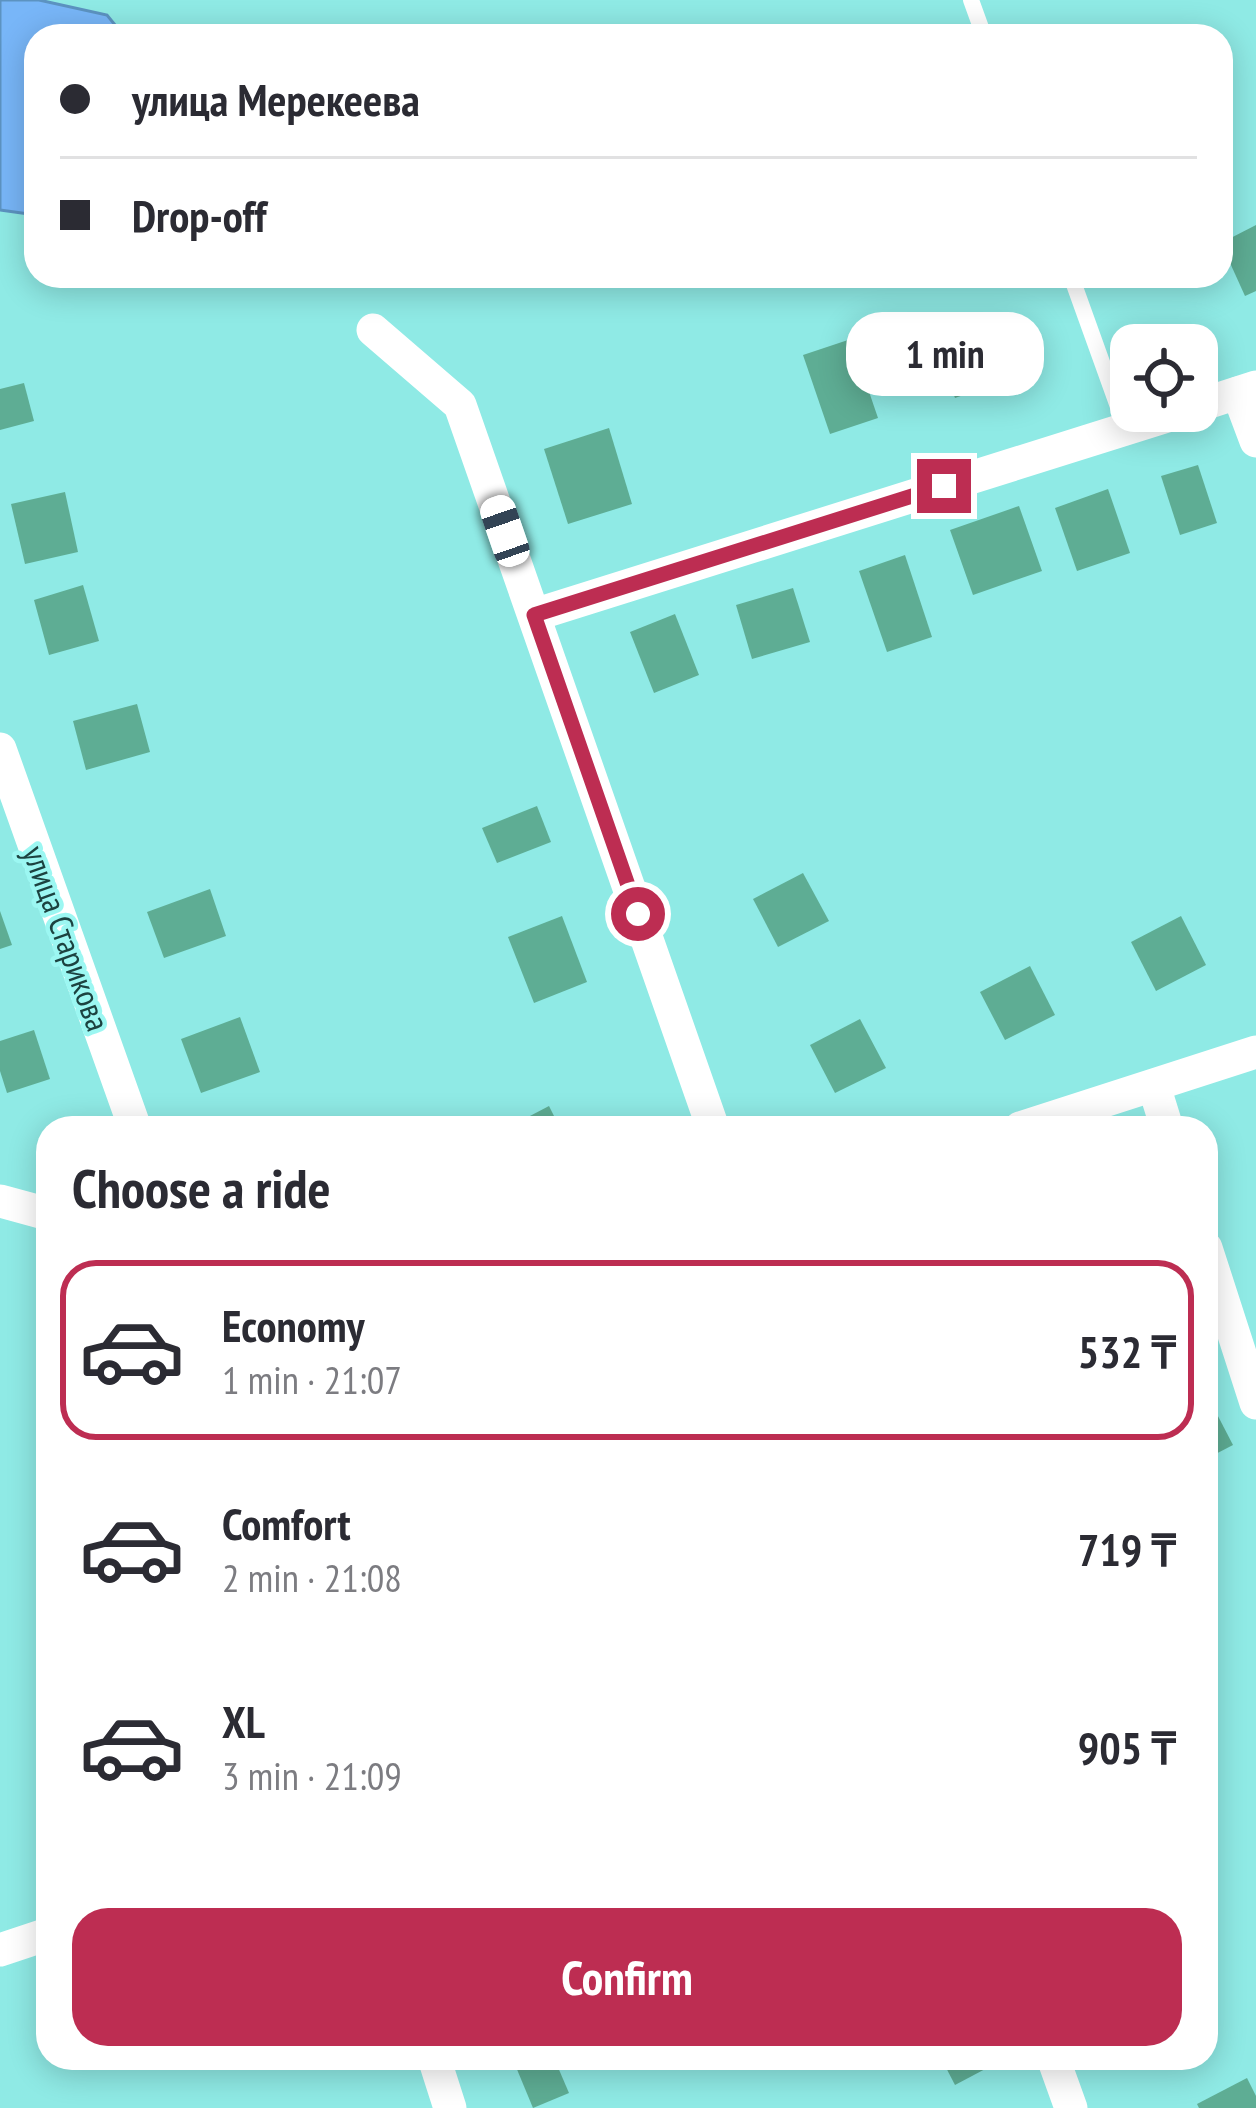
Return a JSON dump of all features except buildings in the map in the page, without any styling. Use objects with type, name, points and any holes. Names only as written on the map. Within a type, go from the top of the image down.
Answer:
[{"type":"street","points":[[374,330],[460,405],[709,1116]]},
{"type":"street","points":[[1218,399],[1247,390],[1256,441]]},
{"type":"street","points":[[534,615],[1116,432]]},
{"type":"street","name":"улица Старикова","points":[[0,749],[131,1116]]},
{"type":"street","points":[[1058,1116],[1256,1052]]},
{"type":"street","points":[[1154,1086],[1163,1116]]},
{"type":"street","points":[[0,1201],[36,1211]]},
{"type":"street","points":[[1218,1285],[1256,1403]]},
{"type":"street","points":[[0,1950],[36,1938]]},
{"type":"street","points":[[438,2070],[451,2108]]},
{"type":"street","points":[[1057,2070],[1071,2108]]},
{"type":"lane","points":[[1075,288],[1110,384]]},
{"type":"water","points":[[0,0],[39,0],[107,15],[114,24],[24,24],[24,213],[0,210]]},
{"type":"route","points":[[638,914],[534,615],[944,486]]}]
